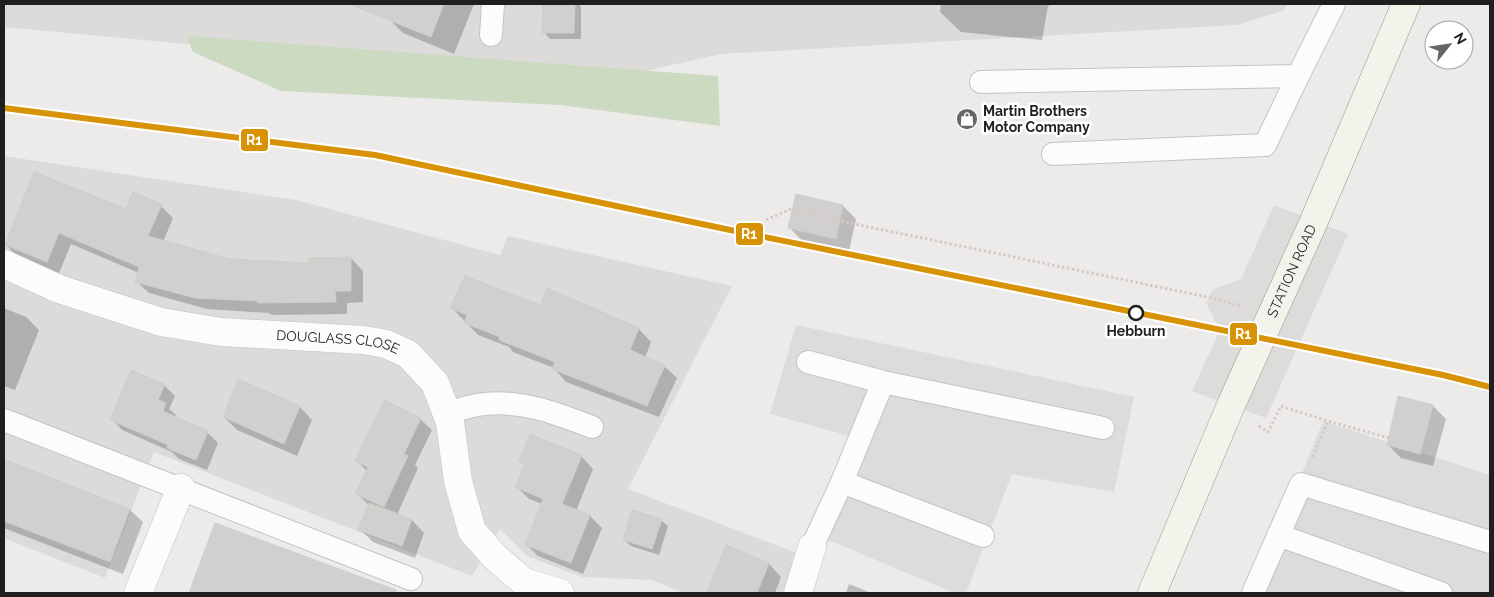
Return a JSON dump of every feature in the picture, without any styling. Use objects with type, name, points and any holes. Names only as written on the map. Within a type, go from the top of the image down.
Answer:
[{"type":"main road","name":"STATION ROAD","points":[[1152,593],[1230,405],[1314,221],[1406,4]]},
{"type":"street","name":"DOUGLASS CLOSE","points":[[4,264],[59,289],[162,322],[221,332],[364,340],[386,344],[408,354],[435,383],[447,413],[450,422],[458,482],[472,531],[495,557],[524,582],[560,593]]},
{"type":"street","points":[[138,593],[181,488]]},
{"type":"street","points":[[798,593],[812,547]]},
{"type":"lane","points":[[491,35],[493,4]]},
{"type":"lane","points":[[1053,154],[1264,145],[1334,4]]},
{"type":"lane","points":[[981,82],[1298,76]]},
{"type":"lane","points":[[808,362],[883,382],[1103,428]]},
{"type":"lane","points":[[812,547],[842,482],[883,382]]},
{"type":"lane","points":[[447,413],[478,405],[509,404],[554,412],[592,427]]},
{"type":"lane","points":[[4,420],[411,579]]},
{"type":"lane","points":[[842,482],[983,536]]},
{"type":"lane","points":[[1252,593],[1301,484],[1490,542]]},
{"type":"lane","points":[[1278,535],[1442,593]]},
{"type":"path","points":[[766,220],[793,208],[840,222],[1212,298],[1242,306]]},
{"type":"path","points":[[1268,432],[1281,406],[1328,420]]},
{"type":"shaded area","points":[[4,4],[1287,4],[1283,11],[1237,25],[721,54],[596,82],[4,27]]},
{"type":"shaded area","points":[[4,156],[296,200],[500,255],[508,236],[732,286],[628,489],[800,554],[782,593],[683,593],[652,580],[582,577],[527,556],[500,529],[472,576],[154,452],[105,578],[4,538]]},
{"type":"shaded area","points":[[796,325],[1134,397],[1114,492],[1012,474],[966,593],[954,593],[817,535],[853,437],[770,414]]},
{"type":"shaded area","points":[[1323,421],[1490,475],[1490,593],[1254,593]]},
{"type":"green space","points":[[187,36],[718,76],[720,126],[560,105],[281,91],[193,52]]},
{"type":"pier","points":[[1274,205],[1348,234],[1266,418],[1192,391],[1220,330],[1206,303],[1212,290],[1241,279]]},
{"type":"building","points":[[351,4],[444,4],[431,37]]},
{"type":"building","points":[[543,4],[575,4],[574,33],[542,33]]},
{"type":"building","points":[[34,172],[126,209],[133,192],[162,204],[148,236],[230,259],[308,263],[308,258],[351,257],[351,291],[335,291],[336,302],[258,303],[258,301],[195,298],[135,282],[139,267],[59,233],[47,262],[5,245]]},
{"type":"building","points":[[796,194],[843,205],[836,239],[788,228]]},
{"type":"building","points":[[465,276],[541,305],[547,288],[639,328],[630,350],[665,365],[647,406],[552,369],[555,362],[499,340],[500,337],[464,323],[467,315],[450,308]]},
{"type":"building","points":[[131,370],[165,384],[158,400],[166,403],[163,411],[208,431],[196,460],[167,448],[168,445],[110,420]]},
{"type":"building","points":[[238,379],[300,406],[284,444],[223,417]]},
{"type":"building","points":[[1398,396],[1433,405],[1420,454],[1387,445]]},
{"type":"building","points":[[384,400],[421,418],[404,454],[408,456],[384,507],[355,494],[368,467],[355,461]]},
{"type":"building","points":[[530,434],[582,455],[562,504],[590,515],[571,563],[525,545],[543,499],[515,487],[525,464],[519,461]]},
{"type":"building","points":[[4,459],[130,509],[110,562],[4,521]]},
{"type":"building","points":[[369,503],[412,519],[402,546],[358,530]]},
{"type":"building","points":[[632,510],[662,519],[652,549],[623,540]]},
{"type":"building","points":[[215,523],[396,590],[395,593],[189,593]]},
{"type":"building","points":[[726,545],[769,563],[757,593],[707,593]]},
{"type":"transit line","name":"R1","points":[[4,108],[375,155],[735,231],[1443,375],[1490,387]]},
{"type":"place","name":"Martin Brothers Motor Company","points":[[967,119]]},
{"type":"place","name":"Hebburn","points":[[1136,313]]}]
